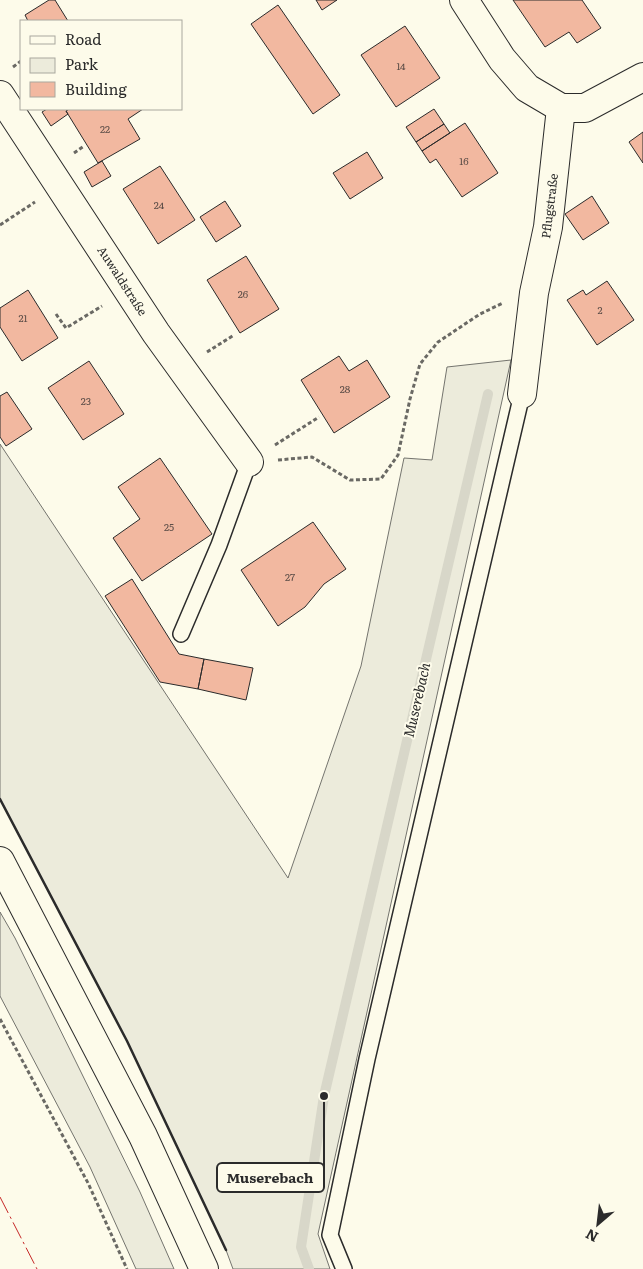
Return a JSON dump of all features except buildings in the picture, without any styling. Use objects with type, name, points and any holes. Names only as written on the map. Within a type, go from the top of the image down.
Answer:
[{"type":"street","points":[[464,0],[502,59],[527,88],[561,108],[585,108],[643,77]]},
{"type":"street","name":"Auwaldstraße","points":[[0,96],[156,333],[249,462]]},
{"type":"street","name":"Pflugstraße","points":[[522,394],[534,293],[548,228],[561,108]]},
{"type":"street","points":[[0,860],[143,1136],[204,1269]]},
{"type":"lane","points":[[344,1269],[330,1235],[367,1059],[522,394]]},
{"type":"lane","points":[[181,634],[219,545],[249,462]]},
{"type":"path","points":[[15,66],[20,63]]},
{"type":"path","points":[[76,152],[84,146]]},
{"type":"path","points":[[0,225],[59,186]]},
{"type":"path","points":[[56,314],[66,328],[128,290]]},
{"type":"path","points":[[249,462],[312,457],[350,480],[382,479],[398,455],[420,364],[438,342],[480,314],[521,294],[534,293]]},
{"type":"path","points":[[249,462],[320,416]]},
{"type":"path","points":[[0,1019],[88,1183],[127,1269]]},
{"type":"green space","points":[[511,360],[318,1234],[330,1269],[233,1269],[226,1250],[127,1041],[0,799],[0,444],[288,878],[361,666],[404,458],[432,460],[447,367]]},
{"type":"green space","points":[[0,912],[15,938],[140,1192],[174,1269],[136,1269],[90,1167],[0,996]]},
{"type":"waterway","name":"Muserebach","points":[[309,1269],[301,1247],[324,1096],[488,394]]},
{"type":"wall","points":[[0,799],[127,1041],[226,1250]]},
{"type":"power","points":[[0,1197],[37,1269]]},
{"type":"place","name":"Muserebach","points":[[324,1096]]}]
